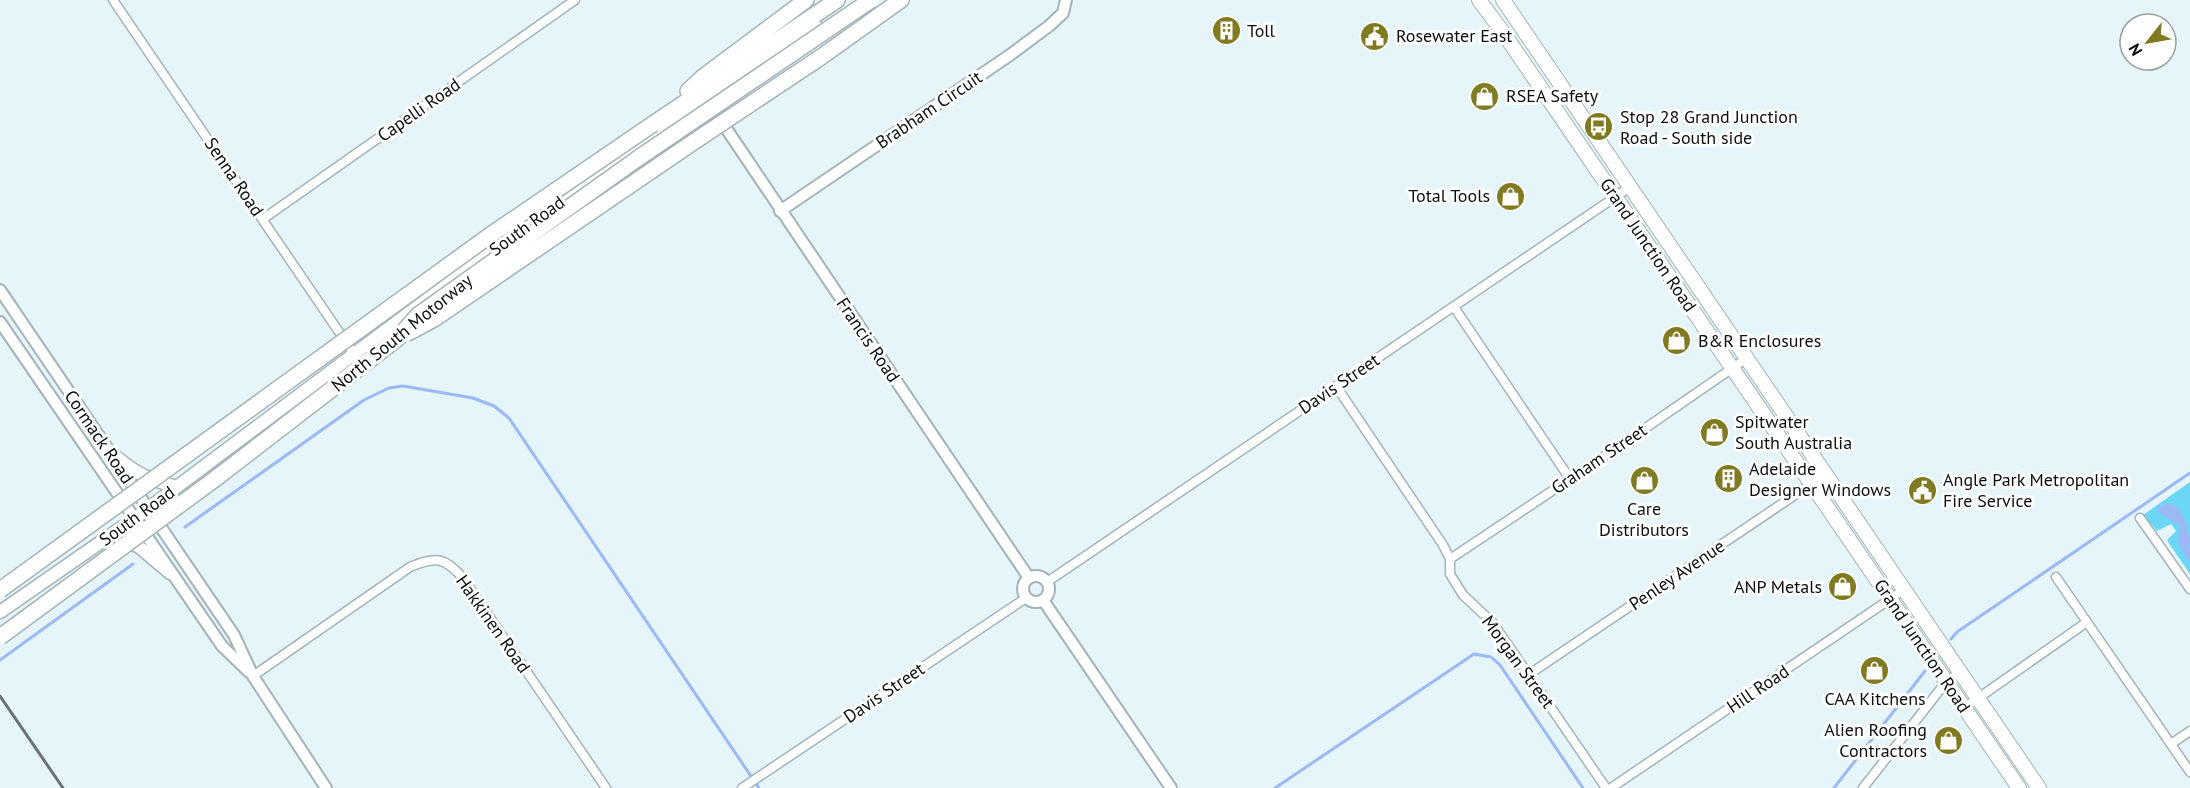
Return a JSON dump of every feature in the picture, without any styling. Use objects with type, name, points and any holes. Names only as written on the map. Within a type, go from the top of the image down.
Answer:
[{"type":"highway","points":[[653,124],[703,77],[806,0]]},
{"type":"highway","name":"North South Motorway","points":[[0,590],[489,236],[837,0]]},
{"type":"highway","name":"North South Motorway","points":[[0,637],[215,479],[398,338],[418,315],[437,301],[637,159],[872,0]]},
{"type":"highway","points":[[398,338],[434,319],[821,57],[901,0]]},
{"type":"highway","name":"Grand Junction Road","points":[[1479,0],[2019,788]]},
{"type":"highway","name":"Grand Junction Road","points":[[1503,0],[1905,590],[2035,787]]},
{"type":"main road","name":"South Road","points":[[0,612],[134,519],[525,226],[858,0]]},
{"type":"main road","points":[[107,450],[129,469],[146,478],[177,487]]},
{"type":"main road","points":[[108,537],[138,546],[170,573]]},
{"type":"street","name":"Senna Road","points":[[113,0],[354,354]]},
{"type":"street","name":"Capelli Road","points":[[263,219],[575,0]]},
{"type":"street","name":"Brabham Circuit","points":[[780,211],[1010,55],[1056,20],[1063,13],[1066,0]]},
{"type":"street","name":"Francis Road","points":[[708,101],[1029,578]]},
{"type":"street","name":"Davis Street","points":[[1047,582],[1630,187]]},
{"type":"street","name":"Cormack Road","points":[[0,290],[234,635],[253,676],[326,788]]},
{"type":"street","points":[[1454,307],[1570,479]]},
{"type":"street","name":"Cormack Road","points":[[0,322],[222,646],[253,676]]},
{"type":"street","name":"Graham Street","points":[[1450,559],[1747,358]]},
{"type":"street","name":"Morgan Street","points":[[1336,386],[1443,545],[1450,559],[1450,574],[1463,595],[1492,623],[1606,788]]},
{"type":"street","points":[[51,399],[66,389]]},
{"type":"street","name":"Penley Avenue","points":[[1528,675],[1826,474]]},
{"type":"street","points":[[2140,518],[2190,589]]},
{"type":"street","name":"Hakkinen Road","points":[[253,676],[410,567],[433,559],[443,561],[453,566],[463,578],[606,788]]},
{"type":"street","points":[[1041,577],[1047,582],[1048,594],[1043,600],[1035,602],[1026,598],[1024,585],[1029,578],[1041,577]]},
{"type":"street","points":[[2056,578],[2190,772]]},
{"type":"street","name":"Hill Road","points":[[1611,788],[1905,590]]},
{"type":"street","name":"Davis Street","points":[[743,788],[1026,598]]},
{"type":"street","points":[[1043,600],[1171,788]]},
{"type":"street","points":[[1964,708],[2087,622]]},
{"type":"street","points":[[1863,788],[1946,682],[1960,672]]},
{"type":"street","points":[[2171,744],[2190,731]]},
{"type":"shaded area","points":[[2190,482],[2190,574],[2168,542],[2176,531],[2171,524],[2157,531],[2143,515]]},
{"type":"shaded area","points":[[2169,503],[2176,507],[2185,519],[2189,536],[2190,564],[2178,543],[2180,526],[2158,512],[2158,507]]},
{"type":"waterway","points":[[185,527],[364,400],[389,388],[403,386],[473,398],[494,406],[509,418],[759,788]]},
{"type":"waterway","points":[[1951,639],[1957,632],[2190,473]]},
{"type":"waterway","points":[[0,660],[133,564]]},
{"type":"waterway","points":[[1275,788],[1474,654],[1491,657],[1500,665],[1583,788]]},
{"type":"waterway","points":[[1834,788],[1925,671]]},
{"type":"railway","points":[[0,696],[63,788]]},
{"type":"place","name":"Toll","points":[[1226,31]]},
{"type":"place","name":"Rosewater East","points":[[1375,36]]},
{"type":"place","name":"RSEA Safety","points":[[1485,96]]},
{"type":"place","name":"Stop 28 Grand Junction Road - South side","points":[[1599,127]]},
{"type":"place","name":"Total Tools","points":[[1511,196]]},
{"type":"place","name":"B&R Enclosures","points":[[1677,341]]},
{"type":"place","name":"Spitwater South Australia","points":[[1714,432]]},
{"type":"place","name":"Adelaide Designer Windows","points":[[1728,479]]},
{"type":"place","name":"Care Distributors","points":[[1644,480]]},
{"type":"place","name":"Angle Park Metropolitan Fire Service","points":[[1922,490]]},
{"type":"place","name":"ANP Metals","points":[[1843,587]]},
{"type":"place","name":"CAA Kitchens","points":[[1875,670]]},
{"type":"place","name":"Alien Roofing Contractors","points":[[1948,740]]}]
